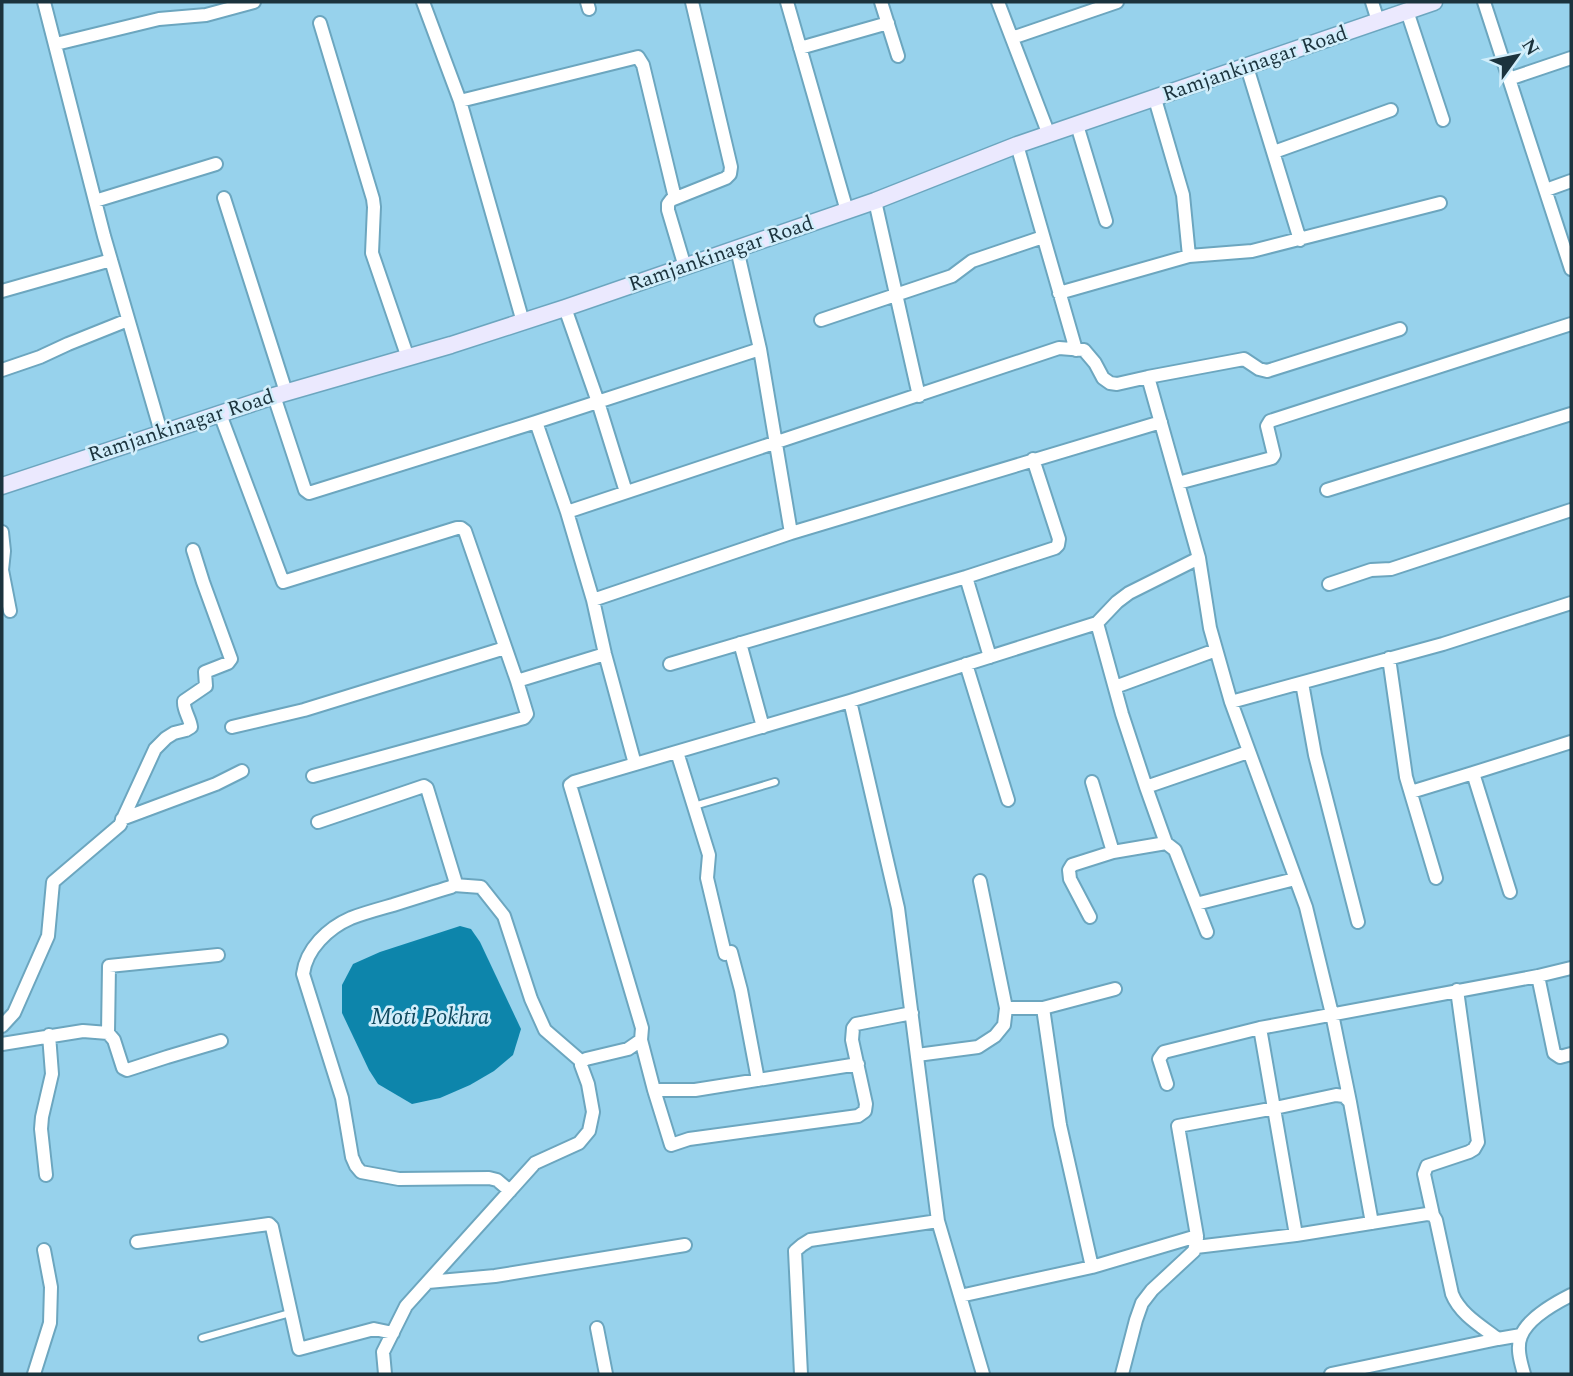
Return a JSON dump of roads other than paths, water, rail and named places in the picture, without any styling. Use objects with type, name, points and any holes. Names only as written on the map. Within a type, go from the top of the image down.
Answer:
[{"type":"street","points":[[44,2],[111,260],[161,432]]},
{"type":"street","points":[[56,44],[159,19],[206,15],[254,2]]},
{"type":"street","points":[[423,2],[460,101],[523,322]]},
{"type":"street","points":[[685,267],[667,210],[668,204],[675,198],[726,178],[731,167],[692,2]]},
{"type":"street","points":[[787,2],[847,211]]},
{"type":"street","points":[[881,2],[898,56]]},
{"type":"street","points":[[998,2],[1049,135]]},
{"type":"street","points":[[1012,38],[1117,2]]},
{"type":"street","points":[[1371,2],[1378,21]]},
{"type":"street","name":"Ramjankinagar Road","points":[[2,486],[280,394],[408,358],[565,308],[847,211],[1017,145],[1434,2]]},
{"type":"street","points":[[1483,2],[1571,269]]},
{"type":"street","points":[[1407,11],[1443,120]]},
{"type":"street","points":[[320,23],[373,198],[372,253],[408,358]]},
{"type":"street","points":[[800,48],[888,23]]},
{"type":"street","points":[[460,101],[638,57],[643,65],[675,198]]},
{"type":"street","points":[[1509,79],[1571,58]]},
{"type":"street","points":[[1247,66],[1300,240]]},
{"type":"street","points":[[1155,99],[1183,195],[1189,256]]},
{"type":"street","points":[[1274,152],[1391,110]]},
{"type":"street","points":[[1077,125],[1106,221]]},
{"type":"street","points":[[1017,145],[1076,350]]},
{"type":"street","points":[[95,201],[216,164]]},
{"type":"street","points":[[1546,190],[1571,181]]},
{"type":"street","points":[[224,198],[305,490],[309,493],[760,349]]},
{"type":"street","points":[[874,201],[919,396]]},
{"type":"street","points":[[1059,293],[1189,256],[1252,251],[1440,203]]},
{"type":"street","points":[[821,320],[952,276],[972,261],[1043,237]]},
{"type":"street","points":[[737,249],[760,349],[791,533]]},
{"type":"street","points":[[2,291],[111,260]]},
{"type":"street","points":[[565,308],[626,492]]},
{"type":"street","points":[[2,370],[128,320]]},
{"type":"street","points":[[1178,483],[1272,458],[1274,455],[1267,426],[1270,421],[1571,324]]},
{"type":"street","points":[[567,512],[1059,348],[1084,351],[1103,378],[1117,384],[1244,359],[1267,371],[1400,329]]},
{"type":"street","points":[[1148,377],[1199,558],[1210,628],[1231,702],[1306,907],[1332,1014],[1372,1223]]},
{"type":"street","points":[[220,414],[283,582],[461,528],[465,531],[527,714],[524,718],[313,776]]},
{"type":"street","points":[[1327,490],[1571,414]]},
{"type":"street","points":[[536,422],[593,600],[635,764]]},
{"type":"street","points":[[593,600],[791,533],[1161,422]]},
{"type":"street","points":[[670,664],[1055,548],[1059,540],[1033,459]]},
{"type":"street","points":[[1328,584],[1371,570],[1391,569],[1571,510]]},
{"type":"street","points":[[2,532],[2,570],[10,611]]},
{"type":"street","points":[[2,1026],[14,1013],[48,936],[53,882],[120,825],[155,750],[166,738],[191,727],[184,701],[206,686],[205,672],[228,663],[231,659],[193,550]]},
{"type":"street","points":[[912,1013],[855,1025],[852,1040],[866,1104],[865,1111],[858,1116],[690,1139],[671,1145],[653,1090],[641,1040],[642,1028],[570,785],[1097,623],[1117,602],[1139,587],[1199,558]]},
{"type":"street","points":[[966,577],[990,657]]},
{"type":"street","points":[[1231,702],[1443,644],[1571,603]]},
{"type":"street","points":[[1097,623],[1146,787],[1166,843],[1175,850],[1207,932]]},
{"type":"street","points":[[740,643],[763,727]]},
{"type":"street","points":[[232,727],[317,707],[505,648]]},
{"type":"street","points":[[1115,687],[1216,650]]},
{"type":"street","points":[[517,681],[605,654]]},
{"type":"street","points":[[1389,658],[1406,777],[1436,878]]},
{"type":"street","points":[[966,664],[1008,800]]},
{"type":"street","points":[[1302,683],[1315,755],[1358,922]]},
{"type":"street","points":[[850,701],[898,908],[938,1221],[983,1374]]},
{"type":"street","points":[[1411,792],[1571,742]]},
{"type":"street","points":[[677,752],[709,855],[707,878],[741,990],[758,1080]]},
{"type":"street","points":[[1146,787],[1248,752]]},
{"type":"street","points":[[122,819],[216,784],[242,771]]},
{"type":"street","points":[[1473,773],[1510,892]]},
{"type":"street","points":[[1091,782],[1113,852]]},
{"type":"street","points":[[318,822],[424,786],[427,788],[455,880],[454,885]]},
{"type":"street","points":[[1090,917],[1070,878],[1069,870],[1072,864],[1113,852],[1166,843]]},
{"type":"street","points":[[1196,904],[1295,879]]},
{"type":"street","points":[[917,1055],[978,1046],[995,1036],[1004,1025],[1006,1008],[980,881]]},
{"type":"street","points":[[384,1374],[383,1352],[406,1306],[428,1282],[510,1191],[535,1163],[579,1143],[589,1131],[593,1112],[582,1062],[545,1030],[531,999],[504,916],[481,887],[454,885],[349,919],[333,929],[308,955],[303,974],[342,1098],[352,1157],[356,1166],[361,1172],[399,1179],[489,1178],[497,1180],[510,1191]]},
{"type":"street","points":[[218,955],[109,966],[108,1033],[114,1040],[123,1068],[127,1070],[221,1041]]},
{"type":"street","points":[[1167,1084],[1159,1059],[1164,1052],[1260,1028],[1571,968]]},
{"type":"street","points":[[1538,976],[1554,1053],[1560,1057],[1571,1054]]},
{"type":"street","points":[[1006,1008],[1043,1008],[1115,989]]},
{"type":"street","points":[[1457,990],[1478,1142],[1469,1152],[1433,1163],[1425,1169],[1424,1174],[1456,1303],[1463,1312],[1498,1339]]},
{"type":"street","points":[[1043,1008],[1060,1125],[1092,1267]]},
{"type":"street","points":[[1260,1028],[1296,1235]]},
{"type":"street","points":[[2,1044],[83,1031],[108,1033]]},
{"type":"street","points":[[46,1175],[41,1129],[44,1102],[52,1074],[49,1035]]},
{"type":"street","points":[[582,1062],[628,1049],[641,1040]]},
{"type":"street","points":[[653,1090],[695,1090],[858,1064]]},
{"type":"street","points":[[1122,1374],[1142,1303],[1152,1290],[1194,1251],[1197,1241],[1178,1126],[1336,1095],[1344,1096],[1350,1102]]},
{"type":"street","points":[[960,1296],[1197,1241],[1296,1235],[1433,1215]]},
{"type":"street","points":[[801,1374],[796,1251],[810,1240],[938,1221]]},
{"type":"street","points":[[138,1242],[269,1224],[272,1227],[300,1350],[374,1329],[393,1334]]},
{"type":"street","points":[[428,1282],[495,1276],[685,1245]]},
{"type":"street","points":[[34,1374],[50,1323],[51,1287],[44,1250]]},
{"type":"street","points":[[1524,1374],[1519,1350],[1521,1335],[1537,1316],[1571,1295]]},
{"type":"street","points":[[597,1328],[606,1374]]},
{"type":"street","points":[[1331,1374],[1392,1368],[1521,1335]]},
{"type":"lane","points":[[694,806],[775,782]]},
{"type":"lane","points":[[202,1338],[290,1313]]},
{"type":"water","name":"Moti Pokhra","points":[[460,926],[471,929],[480,942],[521,1029],[513,1055],[494,1071],[440,1098],[412,1104],[378,1084],[369,1070],[342,1013],[342,985],[353,964],[380,952]]}]
